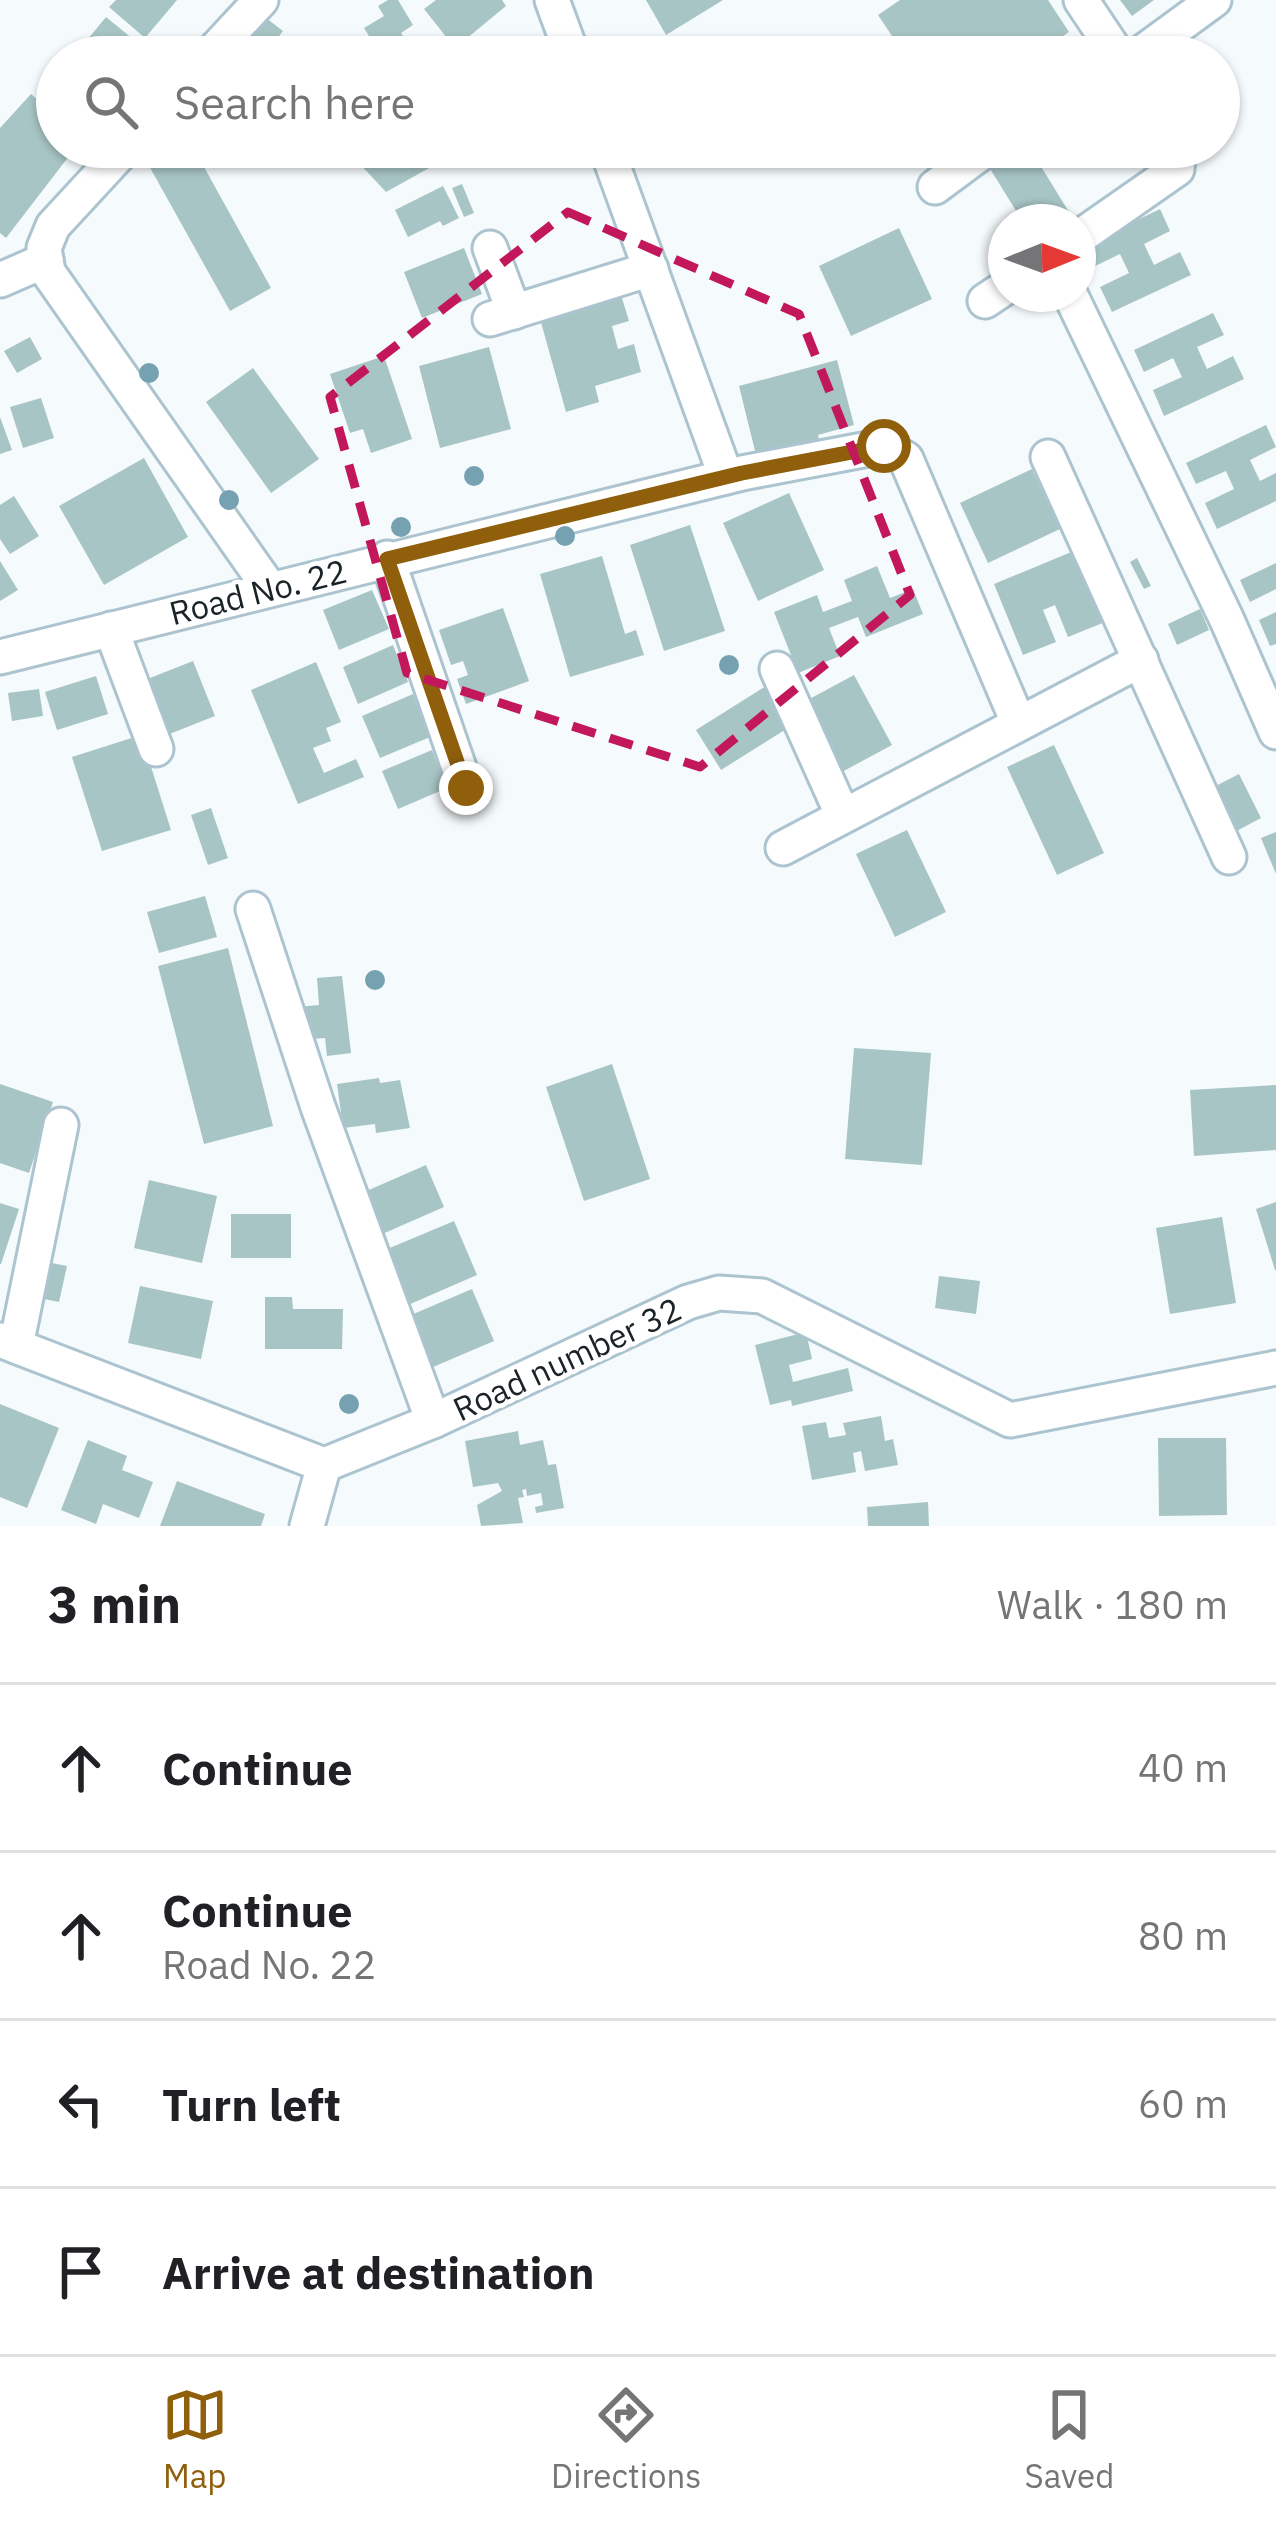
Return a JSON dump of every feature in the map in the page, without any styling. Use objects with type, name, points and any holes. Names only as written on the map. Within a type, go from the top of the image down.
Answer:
[{"type":"street","points":[[228,36],[261,0]]},
{"type":"street","points":[[552,0],[565,36]]},
{"type":"street","points":[[1081,0],[1106,36]]},
{"type":"street","points":[[1154,36],[1214,0]]},
{"type":"street","points":[[107,168],[53,226],[44,248],[48,272],[270,589]]},
{"type":"street","points":[[614,168],[726,477]]},
{"type":"street","points":[[935,187],[961,168]]},
{"type":"street","points":[[1096,226],[1177,168]]},
{"type":"street","points":[[490,248],[502,316],[651,269]]},
{"type":"street","points":[[0,280],[46,260]]},
{"type":"street","points":[[1079,312],[1276,732]]},
{"type":"street","name":"Road No. 22","points":[[0,657],[387,559],[872,446],[896,449],[906,459],[1018,722]]},
{"type":"street","points":[[1048,457],[1228,857]]},
{"type":"street","points":[[387,559],[466,788]]},
{"type":"street","points":[[111,629],[156,749]]},
{"type":"street","points":[[783,848],[1141,659]]},
{"type":"street","points":[[778,669],[843,816]]},
{"type":"street","points":[[253,909],[318,1107],[433,1421]]},
{"type":"street","points":[[61,1125],[8,1343],[324,1465],[307,1526]]},
{"type":"street","name":"Road number 32","points":[[324,1465],[433,1421],[688,1301],[719,1293],[762,1296],[1010,1420],[1276,1368]]},
{"type":"highlighted area","points":[[568,212],[799,314],[910,595],[700,767],[407,673],[330,397]]},
{"type":"building","points":[[116,0],[177,0],[147,36],[109,7]]},
{"type":"building","points":[[398,0],[413,25],[403,36],[369,36],[364,28],[384,16],[378,6]]},
{"type":"building","points":[[436,0],[502,0],[506,6],[470,36],[445,36],[424,9]]},
{"type":"building","points":[[646,0],[723,0],[666,35]]},
{"type":"building","points":[[900,0],[1048,0],[1069,32],[1063,36],[892,36],[878,15]]},
{"type":"building","points":[[1120,0],[1154,0],[1132,16]]},
{"type":"building","points":[[106,17],[129,36],[90,36]]},
{"type":"building","points":[[266,18],[283,31],[279,36],[252,36]]},
{"type":"building","points":[[31,94],[36,98],[36,168],[60,168],[6,238],[0,233],[0,128]]},
{"type":"building","points":[[150,168],[205,168],[271,288],[230,311]]},
{"type":"building","points":[[364,168],[429,168],[386,192]]},
{"type":"building","points":[[990,168],[1042,168],[1064,204],[1012,204]]},
{"type":"building","points":[[462,184],[474,213],[464,217],[452,188]]},
{"type":"building","points":[[443,186],[459,218],[443,226],[440,221],[408,237],[395,210]]},
{"type":"building","points":[[1160,209],[1170,231],[1144,244],[1154,265],[1180,252],[1191,275],[1112,312],[1100,287],[1129,273],[1120,254],[1096,266],[1096,240]]},
{"type":"building","points":[[899,228],[932,299],[851,336],[819,266]]},
{"type":"building","points":[[464,248],[482,294],[422,318],[404,272]]},
{"type":"building","points":[[618,285],[629,321],[612,326],[618,349],[634,344],[641,372],[595,386],[599,402],[566,412],[537,308]]},
{"type":"building","points":[[1213,313],[1224,335],[1197,347],[1207,369],[1233,356],[1244,379],[1164,416],[1153,390],[1182,377],[1173,358],[1144,372],[1134,350]]},
{"type":"building","points":[[30,337],[42,359],[17,373],[4,351]]},
{"type":"building","points":[[489,347],[511,429],[440,448],[419,366]]},
{"type":"building","points":[[384,356],[412,439],[371,453],[363,429],[350,433],[330,374]]},
{"type":"building","points":[[837,360],[854,425],[818,435],[822,450],[756,455],[739,386]]},
{"type":"building","points":[[253,368],[319,459],[271,493],[206,402]]},
{"type":"building","points":[[41,398],[54,438],[23,448],[10,407]]},
{"type":"building","points":[[0,417],[12,450],[0,454]]},
{"type":"building","points":[[1266,425],[1276,447],[1250,460],[1260,481],[1276,473],[1276,501],[1217,529],[1205,503],[1234,489],[1226,471],[1196,484],[1186,463]]},
{"type":"building","points":[[144,458],[188,537],[104,585],[59,506]]},
{"type":"building","points":[[1032,469],[1060,529],[988,563],[960,503]]},
{"type":"building","points":[[789,493],[824,570],[758,601],[723,523]]},
{"type":"building","points":[[14,496],[39,536],[10,554],[0,539],[0,505]]},
{"type":"building","points":[[690,525],[725,631],[664,651],[630,545]]},
{"type":"building","points":[[1076,550],[1105,622],[1068,637],[1055,605],[1043,610],[1056,642],[1023,655],[994,584]]},
{"type":"building","points":[[602,556],[625,634],[636,630],[644,655],[570,677],[540,574]]},
{"type":"building","points":[[1137,558],[1151,586],[1144,589],[1130,562]]},
{"type":"building","points":[[0,561],[18,590],[0,601]]},
{"type":"building","points":[[1276,563],[1276,589],[1250,602],[1240,580]]},
{"type":"building","points":[[877,566],[890,598],[913,589],[923,614],[866,637],[858,617],[829,628],[840,656],[798,673],[774,612],[817,595],[823,612],[852,601],[844,580]]},
{"type":"building","points":[[372,590],[389,629],[339,650],[323,610]]},
{"type":"building","points":[[503,608],[529,681],[466,704],[457,679],[468,675],[463,661],[451,665],[439,630]]},
{"type":"building","points":[[1200,609],[1209,630],[1177,645],[1168,624]]},
{"type":"building","points":[[1276,612],[1276,644],[1270,646],[1259,620]]},
{"type":"building","points":[[393,645],[408,682],[358,704],[343,667]]},
{"type":"building","points":[[193,661],[215,716],[167,735],[145,680]]},
{"type":"building","points":[[316,662],[341,722],[326,728],[331,741],[313,748],[324,773],[356,759],[364,777],[298,804],[251,690]]},
{"type":"building","points":[[854,675],[892,745],[840,773],[802,703]]},
{"type":"building","points":[[96,676],[108,714],[57,730],[45,692]]},
{"type":"building","points":[[766,686],[791,726],[721,770],[696,730]]},
{"type":"building","points":[[39,689],[43,716],[12,721],[8,693]]},
{"type":"building","points":[[413,694],[430,737],[380,758],[362,716]]},
{"type":"building","points":[[141,735],[171,830],[102,851],[72,757]]},
{"type":"building","points":[[1054,745],[1104,853],[1057,875],[1007,767]]},
{"type":"building","points":[[432,750],[447,788],[398,809],[382,771]]},
{"type":"building","points":[[1239,774],[1261,818],[1231,834],[1208,790]]},
{"type":"building","points":[[211,808],[228,858],[208,865],[191,815]]},
{"type":"building","points":[[907,830],[946,912],[895,937],[856,854]]},
{"type":"building","points":[[1276,832],[1276,874],[1261,838]]},
{"type":"building","points":[[205,896],[217,937],[159,953],[147,912]]},
{"type":"building","points":[[228,948],[273,1126],[204,1144],[158,966]]},
{"type":"building","points":[[342,976],[351,1053],[327,1056],[325,1038],[301,1040],[297,1007],[319,1005],[317,978]]},
{"type":"building","points":[[854,1048],[931,1053],[922,1165],[845,1159]]},
{"type":"building","points":[[612,1064],[650,1179],[584,1201],[546,1087]]},
{"type":"building","points":[[379,1078],[380,1083],[400,1080],[410,1128],[376,1133],[375,1124],[343,1128],[337,1084]]},
{"type":"building","points":[[0,1084],[53,1102],[29,1173],[0,1163]]},
{"type":"building","points":[[1276,1085],[1276,1150],[1194,1156],[1190,1090]]},
{"type":"building","points":[[426,1165],[444,1207],[380,1235],[362,1193]]},
{"type":"building","points":[[149,1180],[217,1196],[202,1263],[134,1248]]},
{"type":"building","points":[[1276,1202],[1276,1270],[1275,1270],[1256,1209]]},
{"type":"building","points":[[0,1203],[19,1209],[1,1264],[0,1264]]},
{"type":"building","points":[[231,1214],[291,1214],[291,1258],[231,1258]]},
{"type":"building","points":[[1222,1217],[1236,1303],[1170,1314],[1156,1228]]},
{"type":"building","points":[[454,1221],[477,1275],[408,1305],[385,1250]]},
{"type":"building","points":[[36,1260],[67,1266],[59,1302],[29,1296]]},
{"type":"building","points":[[939,1276],[980,1281],[976,1314],[935,1308]]},
{"type":"building","points":[[140,1286],[213,1301],[201,1359],[128,1343]]},
{"type":"building","points":[[472,1289],[494,1341],[433,1367],[411,1315]]},
{"type":"building","points":[[265,1297],[292,1297],[293,1309],[343,1309],[342,1349],[265,1349]]},
{"type":"building","points":[[806,1332],[812,1359],[789,1365],[793,1382],[848,1368],[853,1391],[792,1406],[791,1400],[770,1405],[755,1345]]},
{"type":"building","points":[[0,1404],[59,1428],[27,1508],[0,1497]]},
{"type":"building","points":[[881,1416],[885,1441],[893,1439],[898,1465],[865,1471],[861,1451],[853,1453],[856,1472],[812,1480],[802,1426],[826,1422],[829,1438],[846,1435],[843,1423]]},
{"type":"building","points":[[518,1431],[520,1445],[543,1440],[548,1465],[556,1464],[564,1508],[536,1513],[535,1507],[543,1505],[541,1493],[527,1496],[526,1489],[522,1490],[524,1497],[518,1498],[523,1523],[481,1526],[477,1505],[502,1491],[498,1483],[473,1487],[465,1441]]},
{"type":"building","points":[[1158,1438],[1226,1438],[1227,1515],[1159,1516]]},
{"type":"building","points":[[88,1440],[127,1456],[122,1470],[153,1482],[139,1518],[103,1504],[96,1524],[61,1510]]},
{"type":"building","points":[[177,1481],[265,1514],[261,1526],[160,1526]]},
{"type":"building","points":[[928,1502],[929,1526],[868,1526],[867,1507]]},
{"type":"route","points":[[466,788],[387,559],[742,473],[884,446]]}]
